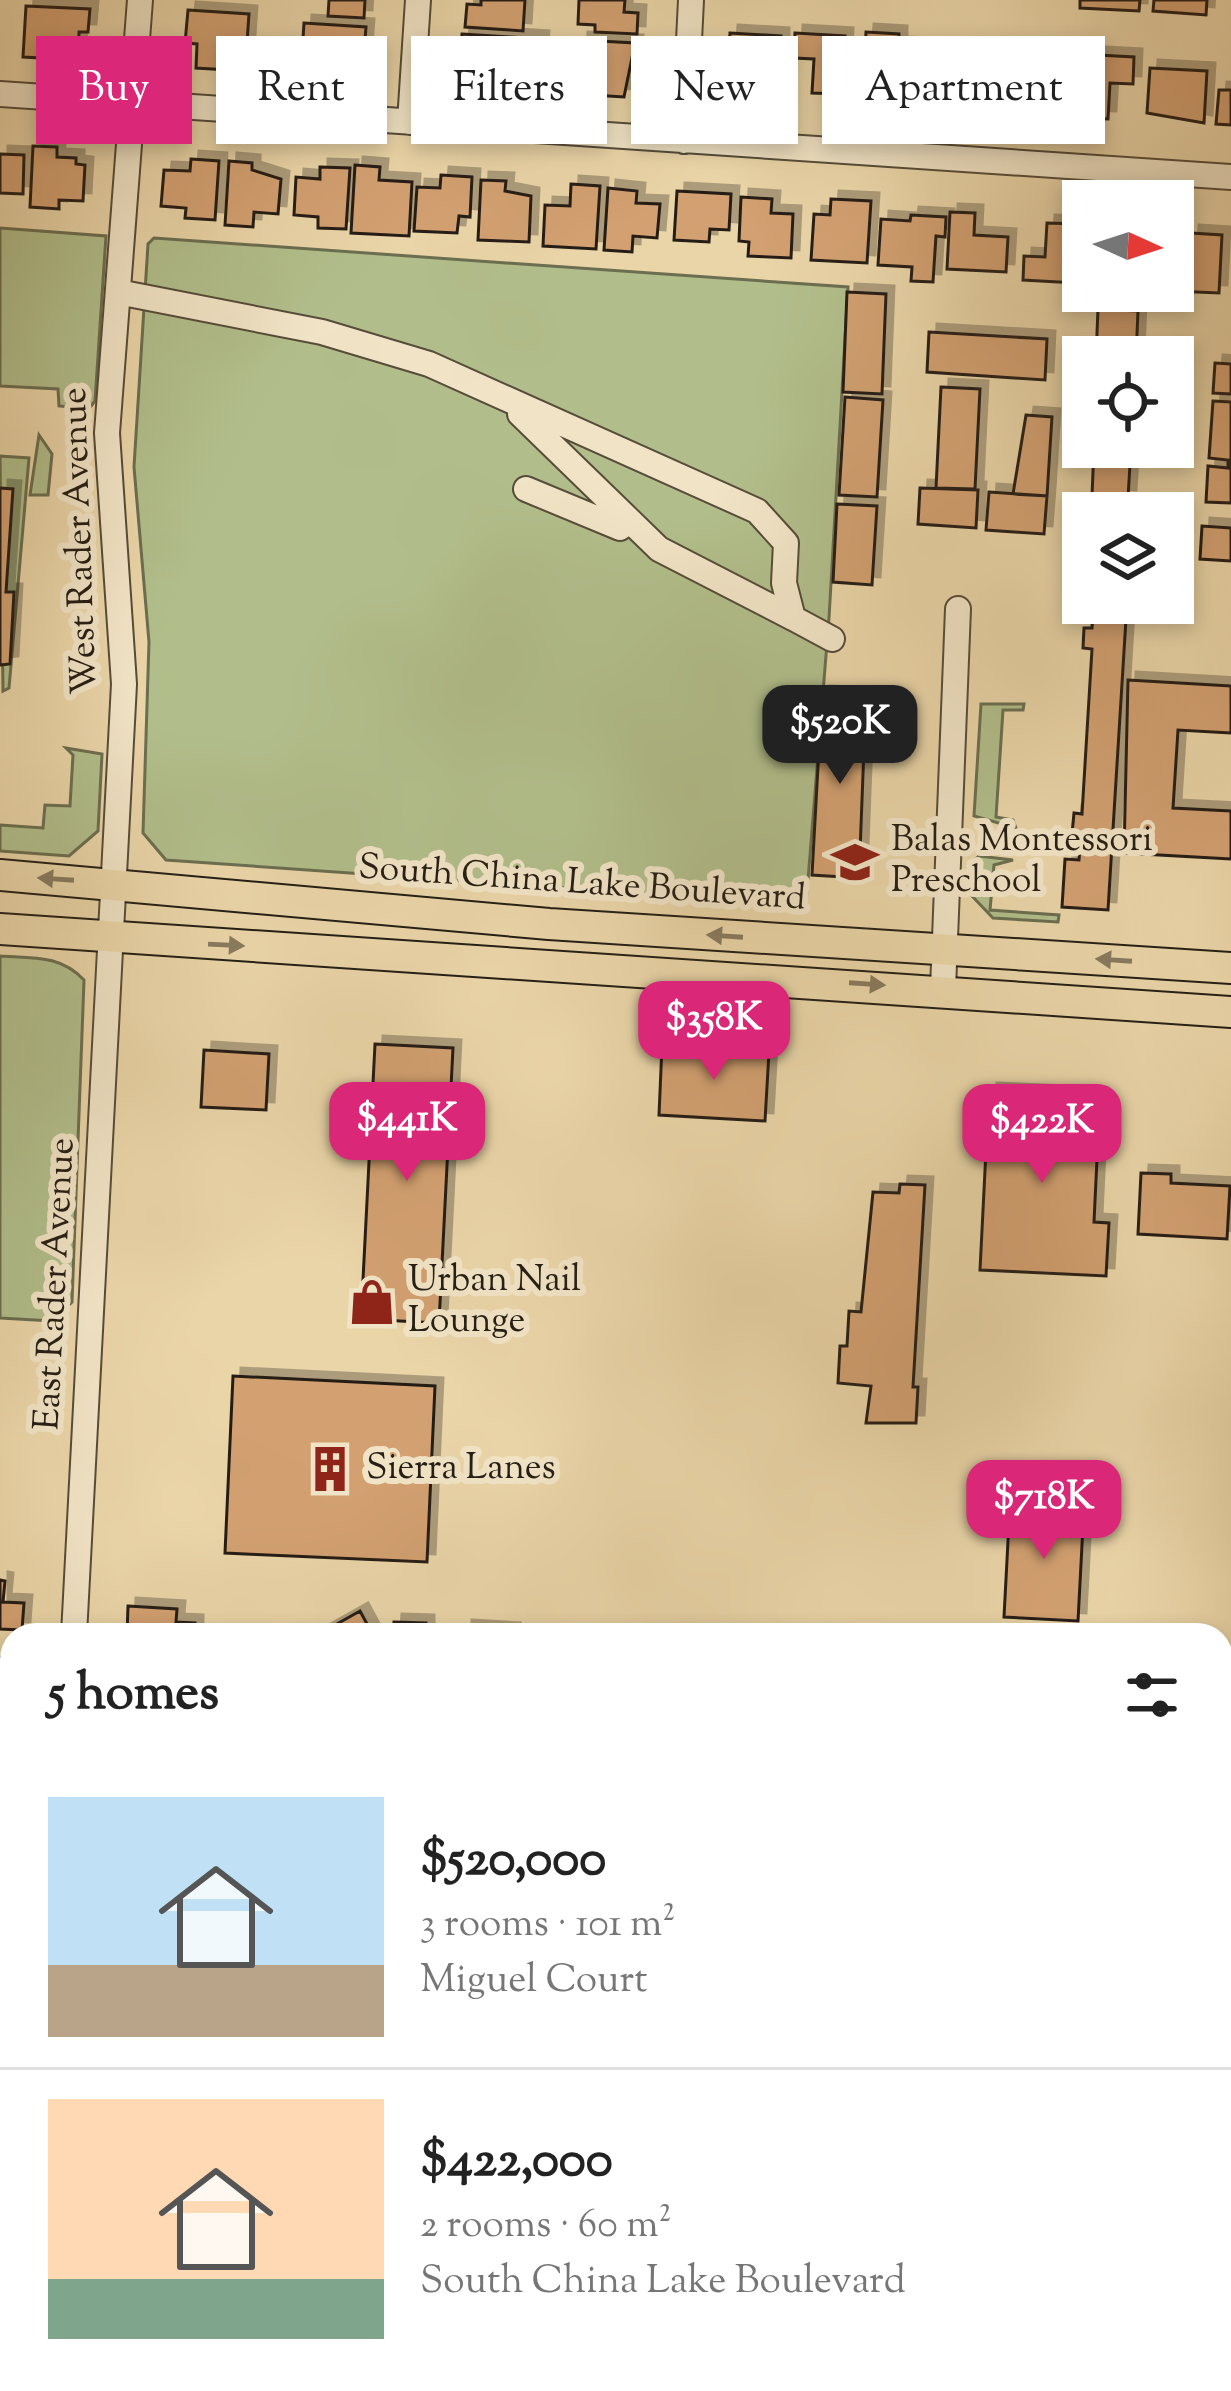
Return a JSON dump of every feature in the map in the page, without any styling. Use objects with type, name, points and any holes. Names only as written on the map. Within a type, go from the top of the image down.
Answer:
[{"type":"main road","name":"South China Lake Boulevard","points":[[0,875],[549,924],[1231,968]]},
{"type":"main road","points":[[0,929],[944,989],[1231,1012]]},
{"type":"street","name":"West Rader Avenue","points":[[138,36],[140,0]]},
{"type":"street","points":[[410,122],[418,0]]},
{"type":"street","points":[[689,36],[691,0]]},
{"type":"street","points":[[0,94],[36,96]]},
{"type":"street","points":[[192,106],[631,137]]},
{"type":"street","name":"West Rader Avenue","points":[[110,936],[124,684],[107,433],[130,144]]},
{"type":"street","points":[[743,144],[1231,177]]},
{"type":"street","points":[[118,292],[322,332],[429,364],[757,511],[786,543],[784,583],[794,618]]},
{"type":"street","points":[[493,395],[558,447],[608,505],[659,549]]},
{"type":"street","points":[[526,489],[582,508],[832,639]]},
{"type":"street","points":[[944,989],[958,608]]},
{"type":"street","name":"East Rader Avenue","points":[[75,1623],[110,936]]},
{"type":"green space","points":[[0,228],[106,236],[95,401],[89,409],[59,406],[58,389],[0,386]]},
{"type":"green space","points":[[154,238],[848,287],[806,905],[166,860],[143,833],[149,642],[134,467],[148,244]]},
{"type":"green space","points":[[39,435],[52,454],[48,495],[30,495]]},
{"type":"green space","points":[[0,456],[29,458],[9,688],[3,691]]},
{"type":"green space","points":[[981,704],[1024,704],[1023,710],[1003,710],[996,817],[1013,820],[1016,828],[974,816]]},
{"type":"green space","points":[[66,748],[102,754],[98,831],[69,856],[0,851],[0,825],[43,828],[45,805],[70,806],[73,755]]},
{"type":"green space","points":[[979,856],[1013,860],[994,865],[990,910],[1059,915],[1058,922],[993,918],[971,895],[972,862]]},
{"type":"green space","points":[[0,956],[56,962],[84,980],[72,1302],[52,1321],[0,1318]]},
{"type":"building","points":[[329,0],[365,0],[364,18],[328,16]]},
{"type":"building","points":[[481,0],[525,0],[523,31],[465,27],[467,4],[481,5]]},
{"type":"building","points":[[579,0],[625,0],[624,12],[638,13],[637,34],[595,32],[595,25],[578,24]]},
{"type":"building","points":[[1080,0],[1140,0],[1139,11],[1080,8]]},
{"type":"building","points":[[1154,0],[1207,0],[1206,15],[1153,11]]},
{"type":"building","points":[[26,6],[90,9],[88,32],[36,36],[36,58],[23,57]]},
{"type":"building","points":[[188,10],[249,14],[247,36],[216,36],[216,69],[196,68],[197,44],[192,44],[192,36],[186,36]]},
{"type":"building","points":[[304,23],[366,27],[365,36],[303,36]]},
{"type":"building","points":[[866,32],[899,34],[899,36],[866,36]]},
{"type":"building","points":[[795,33],[845,36],[822,36],[822,93],[812,93],[814,59],[798,58]]},
{"type":"building","points":[[607,41],[631,43],[624,97],[607,96]]},
{"type":"building","points":[[1105,55],[1134,57],[1133,84],[1110,83],[1108,119]]},
{"type":"building","points":[[1150,68],[1207,71],[1204,123],[1147,113]]},
{"type":"building","points":[[1219,90],[1231,90],[1231,125],[1216,124]]},
{"type":"building","points":[[33,146],[57,147],[57,157],[76,158],[76,164],[85,165],[83,201],[59,200],[59,209],[30,207]]},
{"type":"building","points":[[0,154],[24,155],[23,194],[0,193]]},
{"type":"building","points":[[191,159],[219,161],[215,220],[185,218],[186,208],[161,206],[164,170],[190,171]]},
{"type":"building","points":[[229,161],[252,163],[252,170],[281,179],[278,214],[254,212],[253,227],[225,225]]},
{"type":"building","points":[[355,165],[380,167],[379,180],[412,182],[409,236],[351,233]]},
{"type":"building","points":[[320,167],[350,168],[346,229],[318,228],[318,217],[294,215],[296,177],[320,179]]},
{"type":"building","points":[[441,175],[472,177],[470,217],[459,216],[457,233],[414,231],[417,187],[440,188]]},
{"type":"building","points":[[481,180],[506,181],[505,191],[531,196],[529,242],[478,240]]},
{"type":"building","points":[[571,184],[600,186],[596,249],[543,246],[545,205],[570,206]]},
{"type":"building","points":[[608,188],[637,191],[636,203],[660,204],[657,238],[633,236],[632,252],[604,250]]},
{"type":"building","points":[[677,191],[731,194],[729,230],[710,229],[709,242],[674,240]]},
{"type":"building","points":[[741,197],[772,199],[771,213],[793,214],[791,258],[748,256],[749,242],[739,241]]},
{"type":"building","points":[[831,199],[871,201],[867,263],[811,260],[814,214],[830,215]]},
{"type":"building","points":[[950,212],[975,213],[974,235],[1008,237],[1006,272],[947,269]]},
{"type":"building","points":[[911,215],[946,217],[945,237],[936,236],[933,282],[911,281],[912,267],[878,265],[881,219],[910,221]]},
{"type":"building","points":[[1047,223],[1062,223],[1062,282],[1023,280],[1024,256],[1045,257]]},
{"type":"building","points":[[1194,233],[1222,235],[1219,293],[1194,292]]},
{"type":"building","points":[[847,292],[886,294],[882,394],[843,392]]},
{"type":"building","points":[[1098,312],[1138,312],[1137,336],[1097,336]]},
{"type":"building","points":[[929,332],[1047,339],[1045,380],[927,372]]},
{"type":"building","points":[[1215,363],[1231,364],[1231,394],[1213,393]]},
{"type":"building","points":[[941,387],[980,389],[975,489],[936,488]]},
{"type":"building","points":[[845,397],[883,400],[877,497],[839,495]]},
{"type":"building","points":[[1213,401],[1231,402],[1231,503],[1206,502],[1208,466],[1228,468],[1228,460],[1209,458]]},
{"type":"building","points":[[1026,415],[1052,417],[1047,496],[1013,494]]},
{"type":"building","points":[[1093,468],[1130,468],[1128,492],[1092,492]]},
{"type":"building","points":[[0,488],[13,489],[6,592],[14,592],[10,664],[0,665]]},
{"type":"building","points":[[920,488],[978,490],[976,528],[918,524]]},
{"type":"building","points":[[989,492],[1047,496],[1044,534],[986,530]]},
{"type":"building","points":[[837,504],[877,506],[872,585],[833,582]]},
{"type":"building","points":[[1202,526],[1231,528],[1231,561],[1200,559]]},
{"type":"building","points":[[1092,624],[1126,624],[1108,910],[1062,907],[1065,859],[1079,860],[1081,835],[1072,834],[1074,813],[1082,814],[1092,649],[1083,648],[1084,628]]},
{"type":"building","points":[[1128,680],[1231,686],[1231,733],[1178,730],[1173,808],[1231,811],[1231,859],[1124,853]]},
{"type":"building","points":[[822,694],[866,696],[859,878],[812,875]]},
{"type":"building","points":[[375,1044],[453,1048],[439,1323],[361,1319]]},
{"type":"building","points":[[662,1046],[769,1052],[765,1121],[659,1115]]},
{"type":"building","points":[[204,1050],[269,1054],[266,1110],[201,1107]]},
{"type":"building","points":[[989,1091],[1100,1096],[1094,1222],[1109,1223],[1106,1276],[980,1270]]},
{"type":"building","points":[[1141,1173],[1171,1174],[1171,1183],[1230,1186],[1227,1239],[1138,1234]]},
{"type":"building","points":[[900,1184],[925,1185],[913,1387],[918,1387],[916,1423],[866,1423],[871,1386],[838,1383],[840,1346],[847,1346],[849,1311],[861,1312],[873,1192],[899,1193]]},
{"type":"building","name":"Sierra Lanes","points":[[233,1376],[435,1386],[427,1562],[225,1553]]},
{"type":"building","points":[[1010,1503],[1084,1507],[1078,1621],[1004,1617]]},
{"type":"building","points":[[0,1580],[5,1581],[3,1602],[24,1603],[23,1623],[0,1623]]},
{"type":"building","points":[[128,1606],[177,1609],[176,1622],[195,1623],[127,1623]]},
{"type":"building","points":[[360,1611],[366,1623],[339,1623]]},
{"type":"place","name":"Balas Montessori Preschool","points":[[855,862]]},
{"type":"place","name":"Urban Nail Lounge","points":[[372,1302]]},
{"type":"place","name":"Sierra Lanes","points":[[330,1469]]}]
